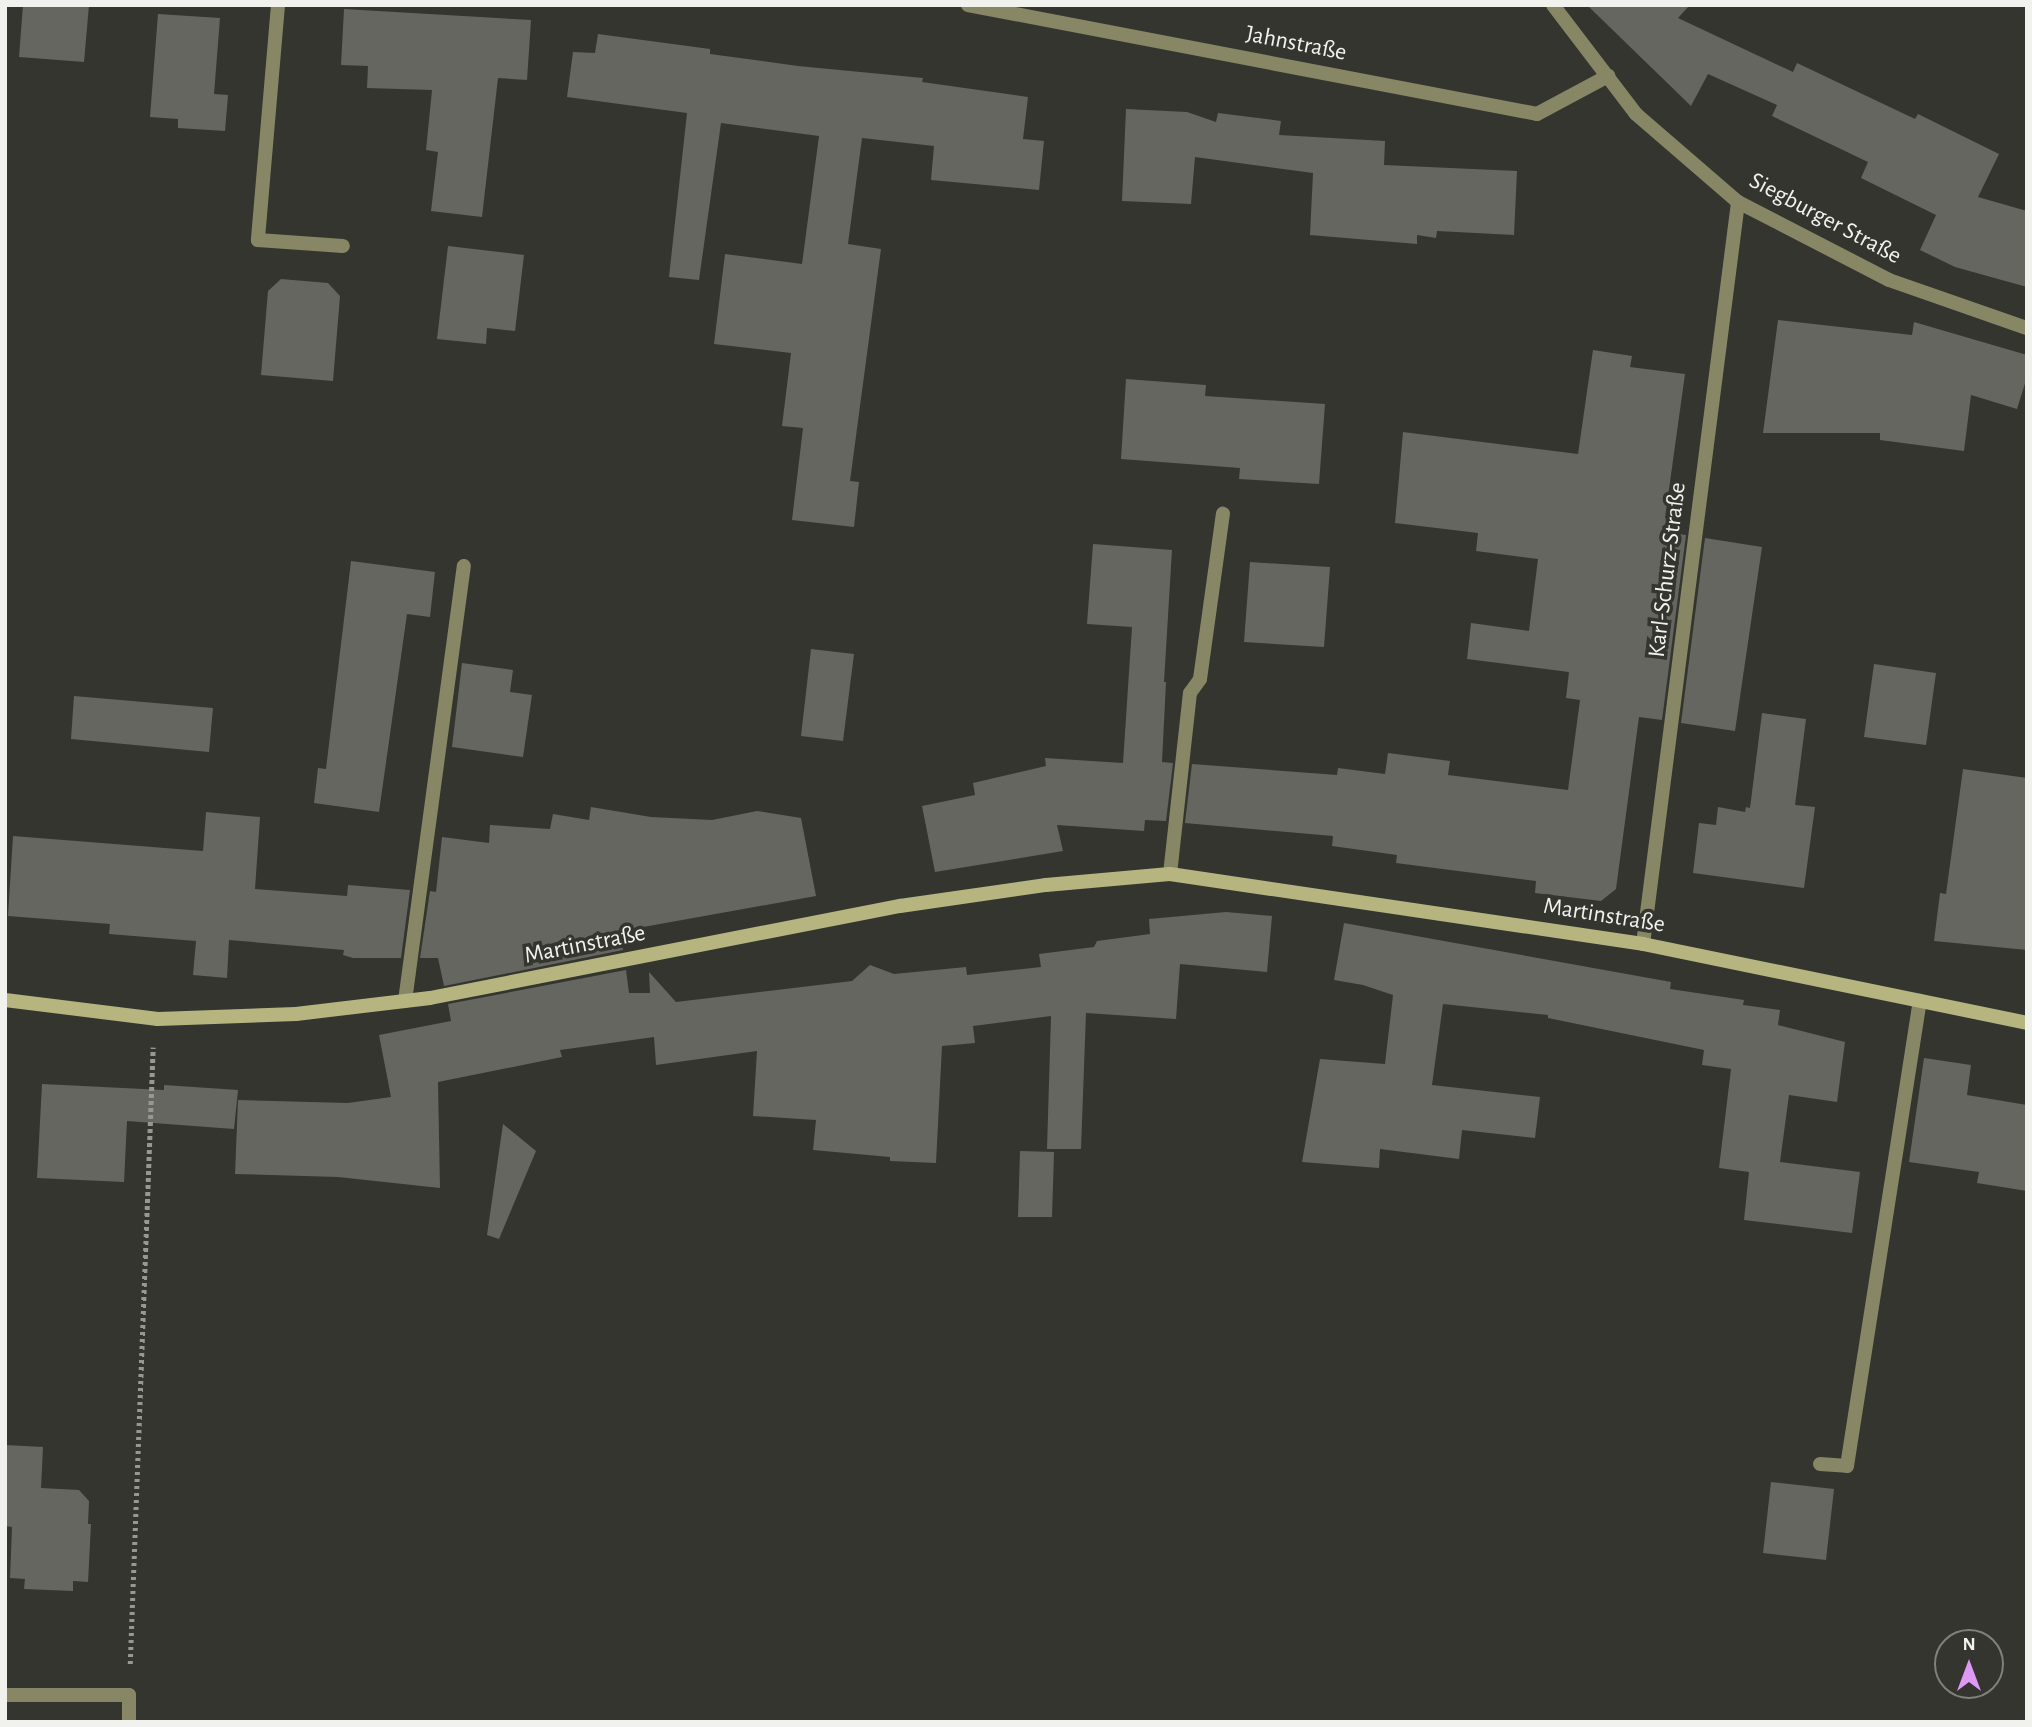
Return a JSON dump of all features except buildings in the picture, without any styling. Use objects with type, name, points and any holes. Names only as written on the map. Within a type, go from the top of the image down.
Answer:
[{"type":"street","points":[[278,5],[258,240],[343,246]]},
{"type":"street","name":"Jahnstraße","points":[[968,5],[1537,114],[1608,76]]},
{"type":"street","name":"Siegburger Straße","points":[[1553,5],[1636,114],[1738,202],[1889,280],[2027,328]]},
{"type":"street","name":"Karl-Schurz-Straße","points":[[1643,944],[1738,202]]},
{"type":"street","points":[[1170,874],[1190,694],[1200,679],[1223,514]]},
{"type":"street","points":[[405,1001],[464,566]]},
{"type":"street","name":"Martinstraße","points":[[5,1000],[159,1019],[296,1014],[405,1001],[900,906],[1046,885],[1170,874],[1643,944],[2027,1023]]},
{"type":"street","points":[[1820,1464],[1847,1466],[1920,1001]]},
{"type":"street","points":[[5,1695],[129,1695],[129,1722]]},
{"type":"path","points":[[129,1695],[150,1059],[159,1019]]}]
